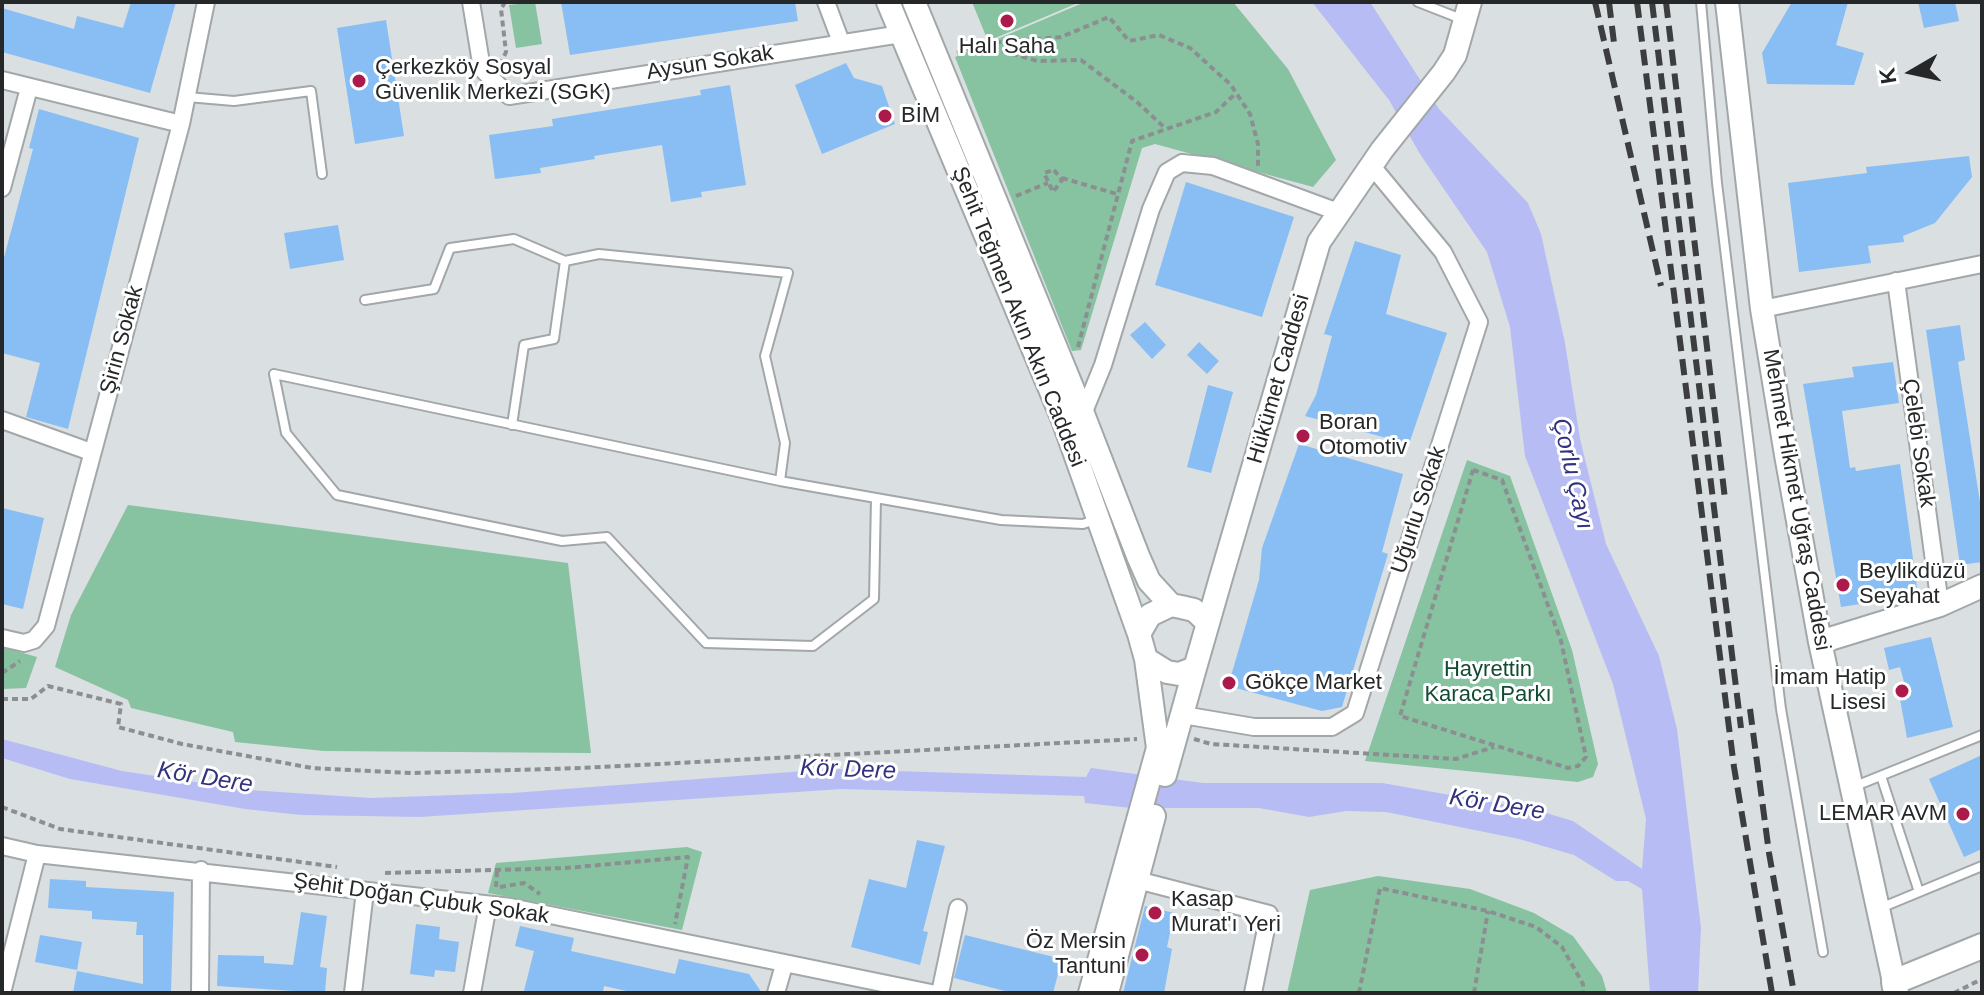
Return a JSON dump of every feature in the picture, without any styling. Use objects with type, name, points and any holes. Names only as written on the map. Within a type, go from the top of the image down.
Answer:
[{"type":"main road","name":"Şehit Teğmen Akın Akın Caddesi","points":[[888,2],[1063,420],[1139,634]]},
{"type":"main road","name":"Şehit Teğmen Akın Akın Caddesi","points":[[914,2],[1138,556],[1149,581],[1176,606]]},
{"type":"main road","name":"Mehmet Hikmet Uğraş Caddesi","points":[[1727,2],[1762,309],[1820,642],[1895,988]]},
{"type":"main road","name":"Hükümet Caddesi","points":[[1208,623],[1319,242],[1376,157],[1455,55],[1468,11]]},
{"type":"main road","points":[[1169,738],[1139,634],[1150,615],[1208,594],[1220,581]]},
{"type":"main road","points":[[1820,642],[1940,605],[1982,586]]},
{"type":"main road","points":[[1090,993],[1208,623],[1194,610],[1176,606]]},
{"type":"main road","points":[[1146,659],[1167,672],[1179,674],[1195,668]]},
{"type":"main road","points":[[1107,993],[1137,880],[1138,845]]},
{"type":"main road","points":[[1895,988],[1982,946]]},
{"type":"street","name":"Şirin Sokak","points":[[2,638],[24,643],[34,640],[46,626],[181,124],[206,2]]},
{"type":"street","points":[[471,2],[487,74]]},
{"type":"street","points":[[826,2],[841,42]]},
{"type":"street","name":"Aysun Sokak","points":[[487,74],[509,96],[901,34]]},
{"type":"street","points":[[2,80],[181,124]]},
{"type":"street","points":[[2,188],[29,88]]},
{"type":"street","name":"Uğurlu Sokak","points":[[1169,738],[1254,727],[1332,727],[1355,713],[1479,322],[1443,252],[1376,157]]},
{"type":"street","points":[[1083,414],[1103,365],[1151,209],[1167,172],[1182,163],[1213,166],[1338,212]]},
{"type":"street","points":[[1762,309],[1982,264]]},
{"type":"street","name":"Çelebi Sokak","points":[[1896,281],[1940,605]]},
{"type":"street","points":[[2,420],[91,452]]},
{"type":"street","name":"Şehit Doğan Çubuk Sokak","points":[[2,846],[37,854],[201,870],[488,905],[931,993]]},
{"type":"street","points":[[2,993],[37,854]]},
{"type":"street","points":[[200,993],[201,870]]},
{"type":"street","points":[[1137,880],[1269,914],[1253,993]]},
{"type":"street","points":[[353,993],[365,891]]},
{"type":"street","points":[[472,993],[488,905]]},
{"type":"street","points":[[940,993],[958,908]]},
{"type":"street","points":[[776,993],[784,965]]},
{"type":"lane","points":[[1418,2],[1468,11]]},
{"type":"lane","points":[[1701,2],[1717,183],[1781,709],[1823,952]]},
{"type":"lane","points":[[187,97],[234,101],[311,91],[322,174]]},
{"type":"lane","points":[[365,300],[434,289],[450,248],[514,239],[565,261],[599,254],[788,273],[765,356],[785,443],[780,481]]},
{"type":"lane","points":[[512,425],[524,345],[554,339],[565,261]]},
{"type":"lane","points":[[876,498],[874,599],[813,646],[706,643],[607,537],[562,541],[337,495],[286,433],[274,374],[780,481],[1001,520],[1083,524],[1098,519]]},
{"type":"lane","points":[[1853,787],[1982,735]]},
{"type":"lane","points":[[1881,776],[1919,892]]},
{"type":"lane","points":[[1878,909],[1982,866]]},
{"type":"path","points":[[487,74],[506,52],[501,9],[505,2]]},
{"type":"path","points":[[951,55],[983,45],[1061,37],[1109,17],[1129,41],[1159,35],[1190,48],[1231,85],[1250,114],[1258,144],[1257,172]]},
{"type":"path","points":[[983,45],[1037,61],[1081,60],[1137,102],[1166,129]]},
{"type":"path","points":[[1049,170],[1057,171],[1062,178],[1062,185],[1053,192],[1049,182],[1044,173],[1049,170]]},
{"type":"path","points":[[1062,178],[1117,194]]},
{"type":"path","points":[[1010,199],[1049,182]]},
{"type":"path","points":[[2,699],[31,699],[48,686],[121,704],[118,727],[182,744],[312,768],[412,773],[582,768],[1169,738],[1211,744],[1456,759],[1497,746],[1568,768],[1578,766],[1586,757],[1561,641],[1502,480],[1473,470],[1398,711],[1400,716],[1497,746]]},
{"type":"path","points":[[2,807],[60,829],[348,869]]},
{"type":"path","points":[[378,873],[497,871],[688,857],[671,942]]},
{"type":"path","points":[[496,887],[497,871]]},
{"type":"path","points":[[1360,992],[1380,888],[1488,911],[1536,927],[1562,947],[1583,984],[1583,993]]},
{"type":"path","points":[[1474,993],[1488,911]]},
{"type":"path","points":[[1954,993],[1982,979]]},
{"type":"green space","points":[[535,2],[542,44],[516,48],[509,5]]},
{"type":"green space","name":"Halı Saha","points":[[972,2],[1080,2],[988,41]]},
{"type":"green space","points":[[1085,2],[1233,2],[1288,69],[1336,160],[1313,187],[1155,144],[1142,148],[1081,350],[1072,351],[955,57]]},
{"type":"green space","name":"Hayrettin Karaca Parkı","points":[[1467,460],[1510,476],[1572,650],[1598,764],[1593,777],[1578,782],[1365,761]]},
{"type":"green space","points":[[128,505],[568,563],[591,753],[324,751],[235,742],[233,732],[131,708],[128,700],[55,667],[71,615]]},
{"type":"green space","points":[[2,647],[37,657],[26,688],[2,689]]},
{"type":"green space","points":[[687,847],[702,852],[682,930],[488,893],[496,863]]},
{"type":"green space","points":[[1378,876],[1470,889],[1534,913],[1573,936],[1602,976],[1607,993],[1287,993],[1310,890]]},
{"type":"water","points":[[1312,2],[1370,2],[1439,109],[1528,203],[1541,234],[1565,343],[1580,439],[1606,544],[1659,656],[1677,729],[1701,928],[1698,993],[1650,993],[1642,889],[1628,881],[1616,881],[1574,855],[1519,839],[1386,812],[1346,811],[1309,817],[1259,808],[1131,808],[1085,803],[1084,796],[842,789],[420,817],[301,815],[245,809],[70,779],[2,758],[2,739],[122,771],[249,790],[371,798],[512,793],[831,769],[1086,777],[1091,768],[1203,783],[1382,783],[1536,810],[1573,821],[1642,869],[1646,819],[1613,684],[1525,456],[1510,327],[1487,252],[1420,154],[1389,100]]},
{"type":"building","points":[[131,2],[176,2],[150,93],[2,52],[2,8],[74,29],[77,16],[123,28]]},
{"type":"building","points":[[561,2],[795,2],[798,21],[570,55]]},
{"type":"building","points":[[1792,2],[1848,2],[1836,45],[1864,53],[1854,85],[1767,84],[1762,53]]},
{"type":"building","points":[[1918,2],[1955,2],[1959,21],[1924,28]]},
{"type":"building","points":[[386,20],[404,136],[355,144],[337,28]]},
{"type":"building","points":[[846,63],[854,78],[882,86],[895,124],[822,154],[795,85]]},
{"type":"building","points":[[730,85],[746,185],[701,192],[702,197],[671,202],[662,145],[540,168],[541,173],[495,179],[489,135],[553,126],[552,119],[701,95],[700,90]]},
{"type":"building","points":[[39,109],[139,138],[68,429],[26,417],[40,363],[2,353],[2,265],[33,149],[29,148]]},
{"type":"building","points":[[1969,156],[1972,177],[1935,223],[1903,236],[1904,242],[1868,246],[1871,263],[1799,272],[1788,183],[1867,173],[1866,167]]},
{"type":"building","points":[[1186,182],[1294,217],[1262,317],[1155,285]]},
{"type":"building","points":[[338,225],[344,260],[290,269],[284,233]]},
{"type":"building","points":[[1355,241],[1401,255],[1386,314],[1447,333],[1409,444],[1305,416],[1316,395],[1332,336],[1324,334]]},
{"type":"building","points":[[1145,322],[1166,345],[1152,359],[1130,335]]},
{"type":"building","points":[[1960,325],[1965,360],[1958,362],[1982,515],[1982,562],[1960,565],[1926,330]]},
{"type":"building","points":[[1199,342],[1219,361],[1207,374],[1187,355]]},
{"type":"building","points":[[1893,362],[1899,403],[1842,411],[1850,468],[1855,467],[1856,471],[1900,464],[1918,595],[1841,607],[1803,384],[1854,377],[1852,367]]},
{"type":"building","points":[[1208,385],[1233,392],[1211,473],[1187,467]]},
{"type":"building","points":[[1299,444],[1403,474],[1382,552],[1388,554],[1342,707],[1322,711],[1228,686],[1259,580],[1262,548]]},
{"type":"building","points":[[2,508],[44,518],[23,609],[2,604]]},
{"type":"building","points":[[1931,637],[1953,727],[1907,738],[1900,699],[1908,697],[1900,667],[1889,670],[1884,648]]},
{"type":"building","name":"LEMAR AVM","points":[[1982,755],[1982,849],[1964,857],[1929,779]]},
{"type":"building","points":[[917,840],[945,846],[923,931],[928,932],[920,965],[851,947],[869,879],[906,888]]},
{"type":"building","points":[[50,879],[86,881],[86,887],[174,892],[171,993],[73,993],[77,971],[143,984],[143,935],[136,935],[137,922],[92,919],[92,911],[48,908]]},
{"type":"building","points":[[1145,906],[1174,913],[1167,947],[1172,949],[1164,993],[1123,993]]},
{"type":"building","points":[[301,912],[327,916],[320,967],[327,968],[325,993],[217,986],[218,955],[264,956],[264,963],[293,965]]},
{"type":"building","points":[[416,924],[440,927],[439,939],[459,942],[455,972],[435,970],[434,977],[410,974]]},
{"type":"building","points":[[520,926],[574,938],[571,951],[675,974],[679,959],[749,974],[762,993],[635,993],[604,986],[603,993],[524,991],[534,951],[515,946]]},
{"type":"building","points":[[40,935],[82,942],[77,970],[35,962]]},
{"type":"building","points":[[965,935],[1062,959],[1053,993],[1013,993],[954,978]]},
{"type":"railway","points":[[1595,2],[1661,286]]},
{"type":"railway","points":[[1609,2],[1614,43]]},
{"type":"railway","points":[[1637,2],[1734,767],[1772,993]]},
{"type":"railway","points":[[1652,2],[1741,728]]},
{"type":"railway","points":[[1666,2],[1725,499]]},
{"type":"railway","points":[[1750,709],[1769,853],[1794,993]]},
{"type":"place","name":"Halı Saha","points":[[1007,21]]},
{"type":"place","name":"Çerkezköy Sosyal Güvenlik Merkezi (SGK)","points":[[359,81]]},
{"type":"place","name":"BİM","points":[[885,116]]},
{"type":"place","name":"Boran Otomotiv","points":[[1303,436]]},
{"type":"place","name":"Beylikdüzü Seyahat","points":[[1843,585]]},
{"type":"place","name":"Gökçe Market","points":[[1229,683]]},
{"type":"place","name":"İmam Hatip Lisesi","points":[[1902,691]]},
{"type":"place","name":"LEMAR AVM","points":[[1963,814]]},
{"type":"place","name":"Kasap Murat'ı Yeri","points":[[1155,913]]},
{"type":"place","name":"Öz Mersin Tantuni","points":[[1142,955]]},
{"type":"water label","name":"Çorlu Çayı","points":[[1572,474]]},
{"type":"water label","name":"Kör Dere","points":[[848,770]]},
{"type":"water label","name":"Kör Dere","points":[[205,778]]},
{"type":"water label","name":"Kör Dere","points":[[1497,805]]}]
